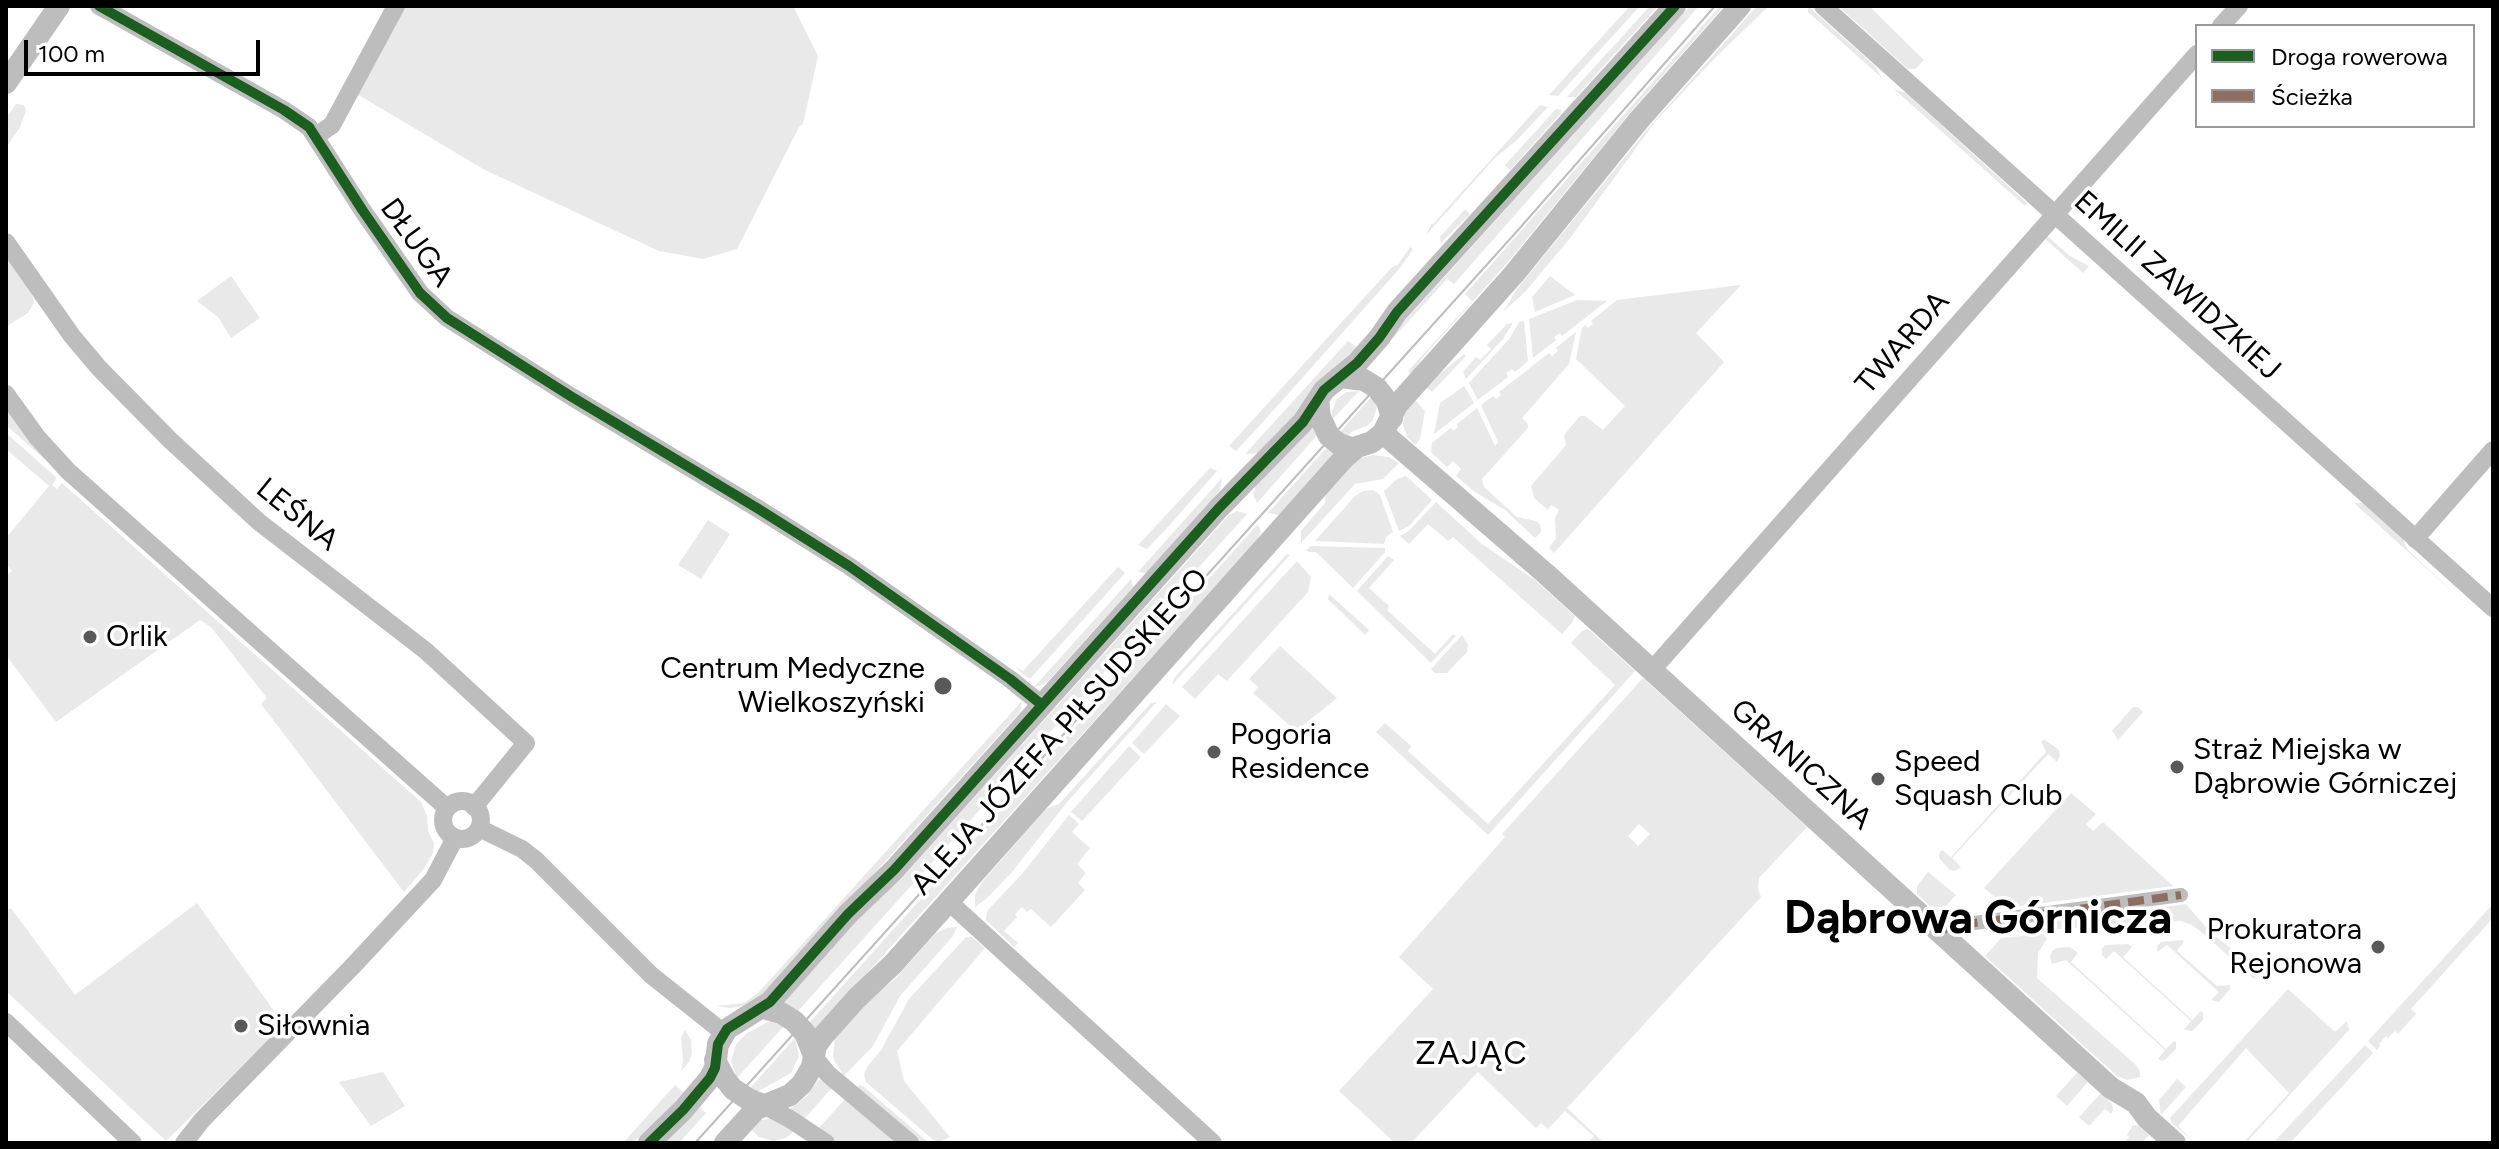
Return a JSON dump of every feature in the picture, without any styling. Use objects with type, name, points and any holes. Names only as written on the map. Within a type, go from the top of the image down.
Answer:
[{"type":"street","points":[[6,83],[59,6]]},
{"type":"street","name":"DŁUGA","points":[[99,6],[309,127],[380,237],[420,293],[435,308],[572,397],[802,535]]},
{"type":"street","points":[[316,136],[332,125],[396,6]]},
{"type":"street","points":[[1675,6],[1397,312],[1357,363],[1324,390],[1318,400],[1320,417],[1329,436],[1339,444],[1354,449],[1372,442],[1387,426],[1399,403],[1514,274],[1639,120],[1740,6]]},
{"type":"street","name":"EMILII ZAWIDZKIEJ","points":[[1823,6],[2493,608]]},
{"type":"street","points":[[2223,24],[2239,6]]},
{"type":"street","name":"TWARDA","points":[[1652,670],[2195,56]]},
{"type":"street","name":"LEŚNA","points":[[6,242],[72,336],[170,440],[259,522],[426,651],[526,743],[474,807]]},
{"type":"street","points":[[1341,377],[1364,380],[1377,388],[1387,401],[1387,426]]},
{"type":"street","points":[[6,394],[37,437],[68,471],[447,808]]},
{"type":"street","name":"ALEJA JÓZEFA PIŁSUDSKIEGO","points":[[763,1008],[848,914],[894,870],[1218,509],[1303,422],[1318,400]]},
{"type":"street","name":"GRANICZNA","points":[[1387,426],[1939,932],[2115,1091],[2136,1103],[2147,1118],[2175,1143]]},
{"type":"street","name":"ALEJA JÓZEFA PIŁSUDSKIEGO","points":[[814,1056],[823,1036],[893,964],[1354,449]]},
{"type":"street","points":[[2415,539],[2493,450]]},
{"type":"street","name":"ALEJA JÓZEFA PIŁSUDSKIEGO","points":[[802,535],[946,634],[1042,705]]},
{"type":"street","points":[[460,802],[474,807],[480,820],[479,828],[468,838],[455,838],[443,823],[447,808],[460,802]]},
{"type":"street","points":[[479,828],[522,849],[536,860],[651,975],[724,1033]]},
{"type":"street","points":[[184,1143],[202,1120],[433,880],[455,838]]},
{"type":"street","points":[[1939,932],[1967,924],[2181,895]]},
{"type":"street","points":[[949,902],[1213,1143]]},
{"type":"street","points":[[649,1143],[707,1083],[715,1068],[718,1044],[724,1033],[735,1022],[763,1008],[781,1013],[798,1024],[814,1056],[828,1074],[910,1143]]},
{"type":"street","points":[[6,1022],[133,1143]]},
{"type":"street","points":[[725,1143],[763,1105],[798,1089],[810,1073],[814,1056]]},
{"type":"street","points":[[715,1060],[733,1089],[790,1119],[826,1143]]},
{"type":"shaded area","points":[[403,6],[793,6],[818,56],[803,124],[737,249],[703,259],[659,251],[485,170],[355,93]]},
{"type":"shaded area","points":[[1630,6],[1640,6],[1558,96],[1549,95]]},
{"type":"shaded area","points":[[1650,6],[1658,6],[1576,97],[1567,97]]},
{"type":"shaded area","points":[[1690,6],[1699,6],[1454,284],[1447,279],[1384,348],[1382,346]]},
{"type":"shaded area","points":[[1720,6],[1724,6],[1634,108],[1508,262],[1422,358],[1413,375],[1408,371],[1472,301],[1465,294]]},
{"type":"shaded area","points":[[1757,6],[1769,6],[1655,122],[1571,237],[1525,292],[1503,312],[1516,290],[1650,126]]},
{"type":"shaded area","points":[[1808,6],[1875,66],[1882,78],[1808,12]]},
{"type":"shaded area","points":[[1838,6],[1869,6],[1924,60],[1915,69],[1908,69]]},
{"type":"shaded area","points":[[1894,89],[1906,93],[2027,203],[2025,206]]},
{"type":"shaded area","points":[[16,104],[24,105],[26,111],[6,148],[6,118]]},
{"type":"shaded area","points":[[1540,105],[1548,107],[1496,157],[1426,235],[1432,223]]},
{"type":"shaded area","points":[[1556,109],[1561,113],[1510,170],[1505,165]]},
{"type":"shaded area","points":[[1465,209],[1470,214],[1441,243],[1440,237]]},
{"type":"shaded area","points":[[2046,235],[2070,256],[2089,266],[2083,273],[2044,238]]},
{"type":"shaded area","points":[[1410,247],[1413,249],[1400,268],[1263,422],[1236,451],[1229,446],[1392,267],[1398,265]]},
{"type":"shaded area","points":[[6,255],[34,303],[28,313],[7,326]]},
{"type":"shaded area","points":[[231,276],[260,318],[231,338],[218,317],[197,301]]},
{"type":"shaded area","points":[[1550,276],[1575,295],[1535,312],[1532,297]]},
{"type":"shaded area","points":[[1741,285],[1696,333],[1724,362],[1554,553],[1549,548],[1556,538],[1555,518],[1559,510],[1551,505],[1548,510],[1534,498],[1531,486],[1566,445],[1564,435],[1580,416],[1585,416],[1603,430],[1625,406],[1576,359],[1582,328],[1593,324],[1591,321],[1617,300]]},
{"type":"shaded area","points":[[1577,300],[1607,301],[1562,336],[1560,333],[1554,337],[1556,340],[1533,358],[1529,319]]},
{"type":"shaded area","points":[[1524,321],[1528,361],[1515,372],[1512,369],[1506,373],[1508,377],[1478,400],[1469,383],[1510,338],[1519,322]]},
{"type":"shaded area","points":[[1513,323],[1503,339],[1466,379],[1463,372],[1476,357],[1480,360],[1491,349],[1487,345],[1507,324]]},
{"type":"shaded area","points":[[1576,332],[1569,364],[1522,418],[1528,428],[1482,479],[1484,487],[1517,517],[1540,524],[1541,532],[1535,538],[1505,510],[1456,476],[1461,469],[1453,461],[1447,467],[1431,452],[1432,443],[1451,428],[1453,431],[1477,408],[1495,446],[1498,442],[1481,405],[1493,396],[1496,399],[1501,395],[1499,392],[1549,353],[1552,356],[1558,351],[1556,348]]},
{"type":"shaded area","points":[[1348,341],[1358,348],[1343,364],[1317,381],[1305,406],[1260,453],[1245,454]]},
{"type":"shaded area","points":[[1464,354],[1466,356],[1432,392],[1425,386]]},
{"type":"shaded area","points":[[1464,386],[1474,403],[1434,434],[1440,403]]},
{"type":"shaded area","points":[[1359,391],[1332,420],[1337,399],[1346,392]]},
{"type":"shaded area","points":[[1371,397],[1377,407],[1373,420],[1347,436],[1340,432]]},
{"type":"shaded area","points":[[1415,400],[1425,411],[1420,439],[1415,445],[1407,437],[1403,425],[1404,413]]},
{"type":"shaded area","points":[[6,406],[60,473],[6,425]]},
{"type":"shaded area","points":[[1310,427],[1320,432],[1257,503],[1253,494],[1256,485]]},
{"type":"shaded area","points":[[6,433],[57,478],[52,485],[57,489],[62,483],[421,802],[434,843],[433,853],[404,892],[261,704],[267,698],[211,627],[200,620],[56,722],[6,655],[6,575],[12,571],[6,564],[6,538],[49,486],[6,449]]},
{"type":"shaded area","points":[[1330,444],[1338,450],[1279,515],[1268,513]]},
{"type":"shaded area","points":[[1373,455],[1389,457],[1399,463],[1383,479],[1355,484],[1301,543],[1301,531],[1325,503],[1326,492],[1357,459]]},
{"type":"shaded area","points":[[1210,468],[1217,471],[1168,527],[1147,549],[1138,545]]},
{"type":"shaded area","points":[[1406,476],[1432,500],[1409,526],[1399,531],[1384,491],[1397,479]]},
{"type":"shaded area","points":[[1222,478],[1220,490],[1146,573],[1138,572]]},
{"type":"shaded area","points":[[1373,490],[1380,495],[1393,532],[1386,537],[1384,544],[1315,541],[1355,496]]},
{"type":"shaded area","points":[[1436,502],[1482,544],[1535,580],[1575,616],[1562,634],[1453,537],[1448,541],[1428,524],[1409,544],[1400,536],[1410,530]]},
{"type":"shaded area","points":[[2354,503],[2364,503],[2401,535],[2407,549],[2456,595]]},
{"type":"shaded area","points":[[1237,511],[1247,514],[798,1011],[783,1002],[863,910],[901,879],[1229,515]]},
{"type":"shaded area","points":[[708,520],[730,534],[701,579],[678,565]]},
{"type":"shaded area","points":[[1258,524],[1261,532],[1257,540],[815,1031],[810,1022]]},
{"type":"shaded area","points":[[1311,546],[1385,548],[1385,552],[1353,588],[1316,552],[1306,550]]},
{"type":"shaded area","points":[[1287,554],[1290,555],[1172,685],[1175,677]]},
{"type":"shaded area","points":[[1388,556],[1394,560],[1369,588],[1389,606],[1387,610],[1435,654],[1453,634],[1456,636],[1431,663],[1357,591]]},
{"type":"shaded area","points":[[1297,561],[1311,577],[1308,592],[1227,681],[1218,674],[1195,699],[1182,687]]},
{"type":"shaded area","points":[[1118,567],[1125,573],[1030,679],[1018,670],[1016,667],[1023,671]]},
{"type":"shaded area","points":[[1131,579],[1133,587],[1049,680],[1034,687]]},
{"type":"shaded area","points":[[1329,594],[1369,630],[1365,635],[1328,599]]},
{"type":"shaded area","points":[[1588,629],[1635,671],[1488,835],[1376,732],[1385,723],[1411,746],[1408,751],[1488,824],[1615,685],[1571,643]]},
{"type":"shaded area","points":[[1462,635],[1468,645],[1467,652],[1447,673],[1435,673],[1431,669]]},
{"type":"shaded area","points":[[1280,646],[1337,698],[1296,731],[1253,693],[1258,687],[1249,679]]},
{"type":"shaded area","points":[[1643,678],[1807,827],[1759,878],[1761,897],[1567,1108],[1604,1143],[1588,1143],[1594,1136],[1565,1111],[1548,1129],[1541,1123],[1536,1128],[1478,1072],[1411,1143],[1395,1143],[1339,1091],[1433,989],[1399,957],[1505,837],[1502,834]],"holes":[[[1639,824],[1650,834],[1638,846],[1628,836]]]},
{"type":"shaded area","points":[[1022,701],[1020,712],[768,991],[744,1006],[716,1006],[744,1003],[758,993]]},
{"type":"shaded area","points":[[1157,702],[1068,801],[1012,872],[975,907],[975,895],[982,882],[1046,809],[1059,804],[1151,703]]},
{"type":"shaded area","points":[[1166,704],[1180,716],[1144,754],[1132,743]]},
{"type":"shaded area","points":[[2133,707],[2143,712],[2118,740],[2112,731]]},
{"type":"shaded area","points":[[2045,740],[2059,750],[2057,762],[2048,754],[1952,858],[1961,867],[1950,870],[1939,858],[1940,852],[1942,850],[1951,857],[2046,752],[2041,741]]},
{"type":"shaded area","points":[[1129,746],[1141,757],[1082,821],[1071,812]]},
{"type":"shaded area","points":[[2071,793],[2096,814],[2086,824],[2093,831],[2103,822],[2173,886],[1997,909],[1996,898],[1984,888]]},
{"type":"shaded area","points":[[1069,815],[1079,824],[1072,832],[1090,848],[1077,864],[1086,873],[1078,883],[1085,890],[1051,927],[1031,909],[1027,912],[1022,907],[1004,931],[1018,943],[1014,947],[986,920],[987,911],[1022,874]]},
{"type":"shaded area","points":[[1928,872],[1956,895],[1946,906],[1932,908],[1917,894],[1917,886]]},
{"type":"shaded area","points":[[197,903],[279,1018],[279,1030],[166,1141],[6,991],[6,911],[11,908],[75,995]]},
{"type":"shaded area","points":[[2186,904],[2211,933],[2264,968],[2254,979],[2205,935],[2181,921],[2000,933],[2001,928]]},
{"type":"shaded area","points":[[2493,904],[2493,918],[2411,1009],[2416,1014],[2398,1034],[2395,1031],[2388,1038],[2386,1036],[2377,1050],[2368,1041]]},
{"type":"shaded area","points":[[957,927],[953,936],[900,996],[873,1046],[844,1076],[833,1055],[835,1038],[864,1003],[894,980],[935,934]]},
{"type":"shaded area","points":[[2043,934],[2047,939],[2038,953],[2037,978],[2135,1064],[2140,1077],[2127,1080],[2117,1076],[1985,956],[2001,938]]},
{"type":"shaded area","points":[[966,937],[972,937],[985,948],[897,1051],[904,1081],[950,1137],[937,1143],[866,1082],[864,1074],[909,999]]},
{"type":"shaded area","points":[[2161,942],[2184,942],[2177,951],[2217,986],[2230,985],[2219,1002],[2211,1000],[2219,992],[2167,945],[2157,952]]},
{"type":"shaded area","points":[[2128,944],[2132,947],[2123,957],[2192,1020],[2201,1011],[2203,1013],[2203,1020],[2192,1031],[2184,1030],[2191,1021],[2114,951],[2106,959],[2102,955],[2105,945]]},
{"type":"shaded area","points":[[2070,947],[2078,953],[2071,962],[2166,1049],[2176,1042],[2176,1049],[2166,1059],[2158,1059],[2165,1050],[2066,960],[2052,964],[2052,951]]},
{"type":"shaded area","points":[[2288,989],[2335,1032],[2347,1021],[2349,1030],[2243,1143],[2289,1093],[2246,1048],[2178,1126],[2195,1143],[2172,1123],[2170,1118]]},
{"type":"shaded area","points":[[772,1020],[784,1026],[737,1078],[731,1061],[736,1044],[747,1033]]},
{"type":"shaded area","points":[[685,1030],[691,1040],[692,1053],[681,1071],[681,1038]]},
{"type":"shaded area","points":[[795,1038],[799,1056],[791,1073],[757,1092],[750,1088]]},
{"type":"shaded area","points":[[2365,1045],[2373,1053],[2290,1143],[2273,1143]]},
{"type":"shaded area","points":[[383,1072],[405,1106],[371,1126],[339,1082]]},
{"type":"shaded area","points":[[2077,1073],[2088,1082],[2067,1106],[2056,1096]]},
{"type":"shaded area","points":[[819,1079],[832,1088],[804,1119],[788,1110],[807,1096]]},
{"type":"shaded area","points":[[2177,1079],[2186,1087],[2161,1115],[2159,1100]]},
{"type":"shaded area","points":[[675,1085],[686,1094],[667,1115],[632,1143],[623,1143]]},
{"type":"shaded area","points":[[860,1085],[929,1143],[922,1143],[857,1087]]},
{"type":"shaded area","points":[[2101,1093],[2112,1104],[2113,1110],[2111,1114],[2105,1109],[2089,1126],[2079,1117]]},
{"type":"shaded area","points":[[845,1099],[896,1143],[838,1143],[818,1129]]},
{"type":"shaded area","points":[[698,1105],[706,1113],[679,1143],[664,1143]]},
{"type":"shaded area","points":[[770,1119],[795,1130],[786,1138],[773,1141],[759,1137],[749,1128],[759,1120]]},
{"type":"shaded area","points":[[2133,1125],[2149,1135],[2142,1143],[2124,1143],[2129,1137],[2127,1135]]},
{"type":"tram line","points":[[695,1143],[1519,229],[1715,6]]},
{"type":"marked path","points":[[1939,932],[1967,924],[2181,895]]},
{"type":"cycle path","points":[[99,6],[309,127],[420,293],[447,318],[849,566],[1042,705]]},
{"type":"cycle path","points":[[649,1143],[710,1078],[715,1068],[718,1044],[727,1029],[770,1002],[848,914],[894,870],[1218,509],[1303,422],[1324,390],[1357,363],[1397,312],[1675,6]]},
{"type":"place","name":"Orlik","points":[[90,637]]},
{"type":"place","name":"Centrum Medyczne Wielkoszyński","points":[[943,686]]},
{"type":"place","name":"Pogoria Residence","points":[[1214,752]]},
{"type":"place","name":"Straż Miejska w Dąbrowie Górniczej","points":[[2177,767]]},
{"type":"place","name":"Speed Squash Club","points":[[1878,779]]},
{"type":"place","name":"Prokuratora Rejonowa","points":[[2378,947]]},
{"type":"place","name":"Siłownia","points":[[241,1026]]},
{"type":"district","name":"Dąbrowa Górnicza","points":[[1978,920]]},
{"type":"district","name":"ZAJĄC","points":[[1472,1055]]}]
